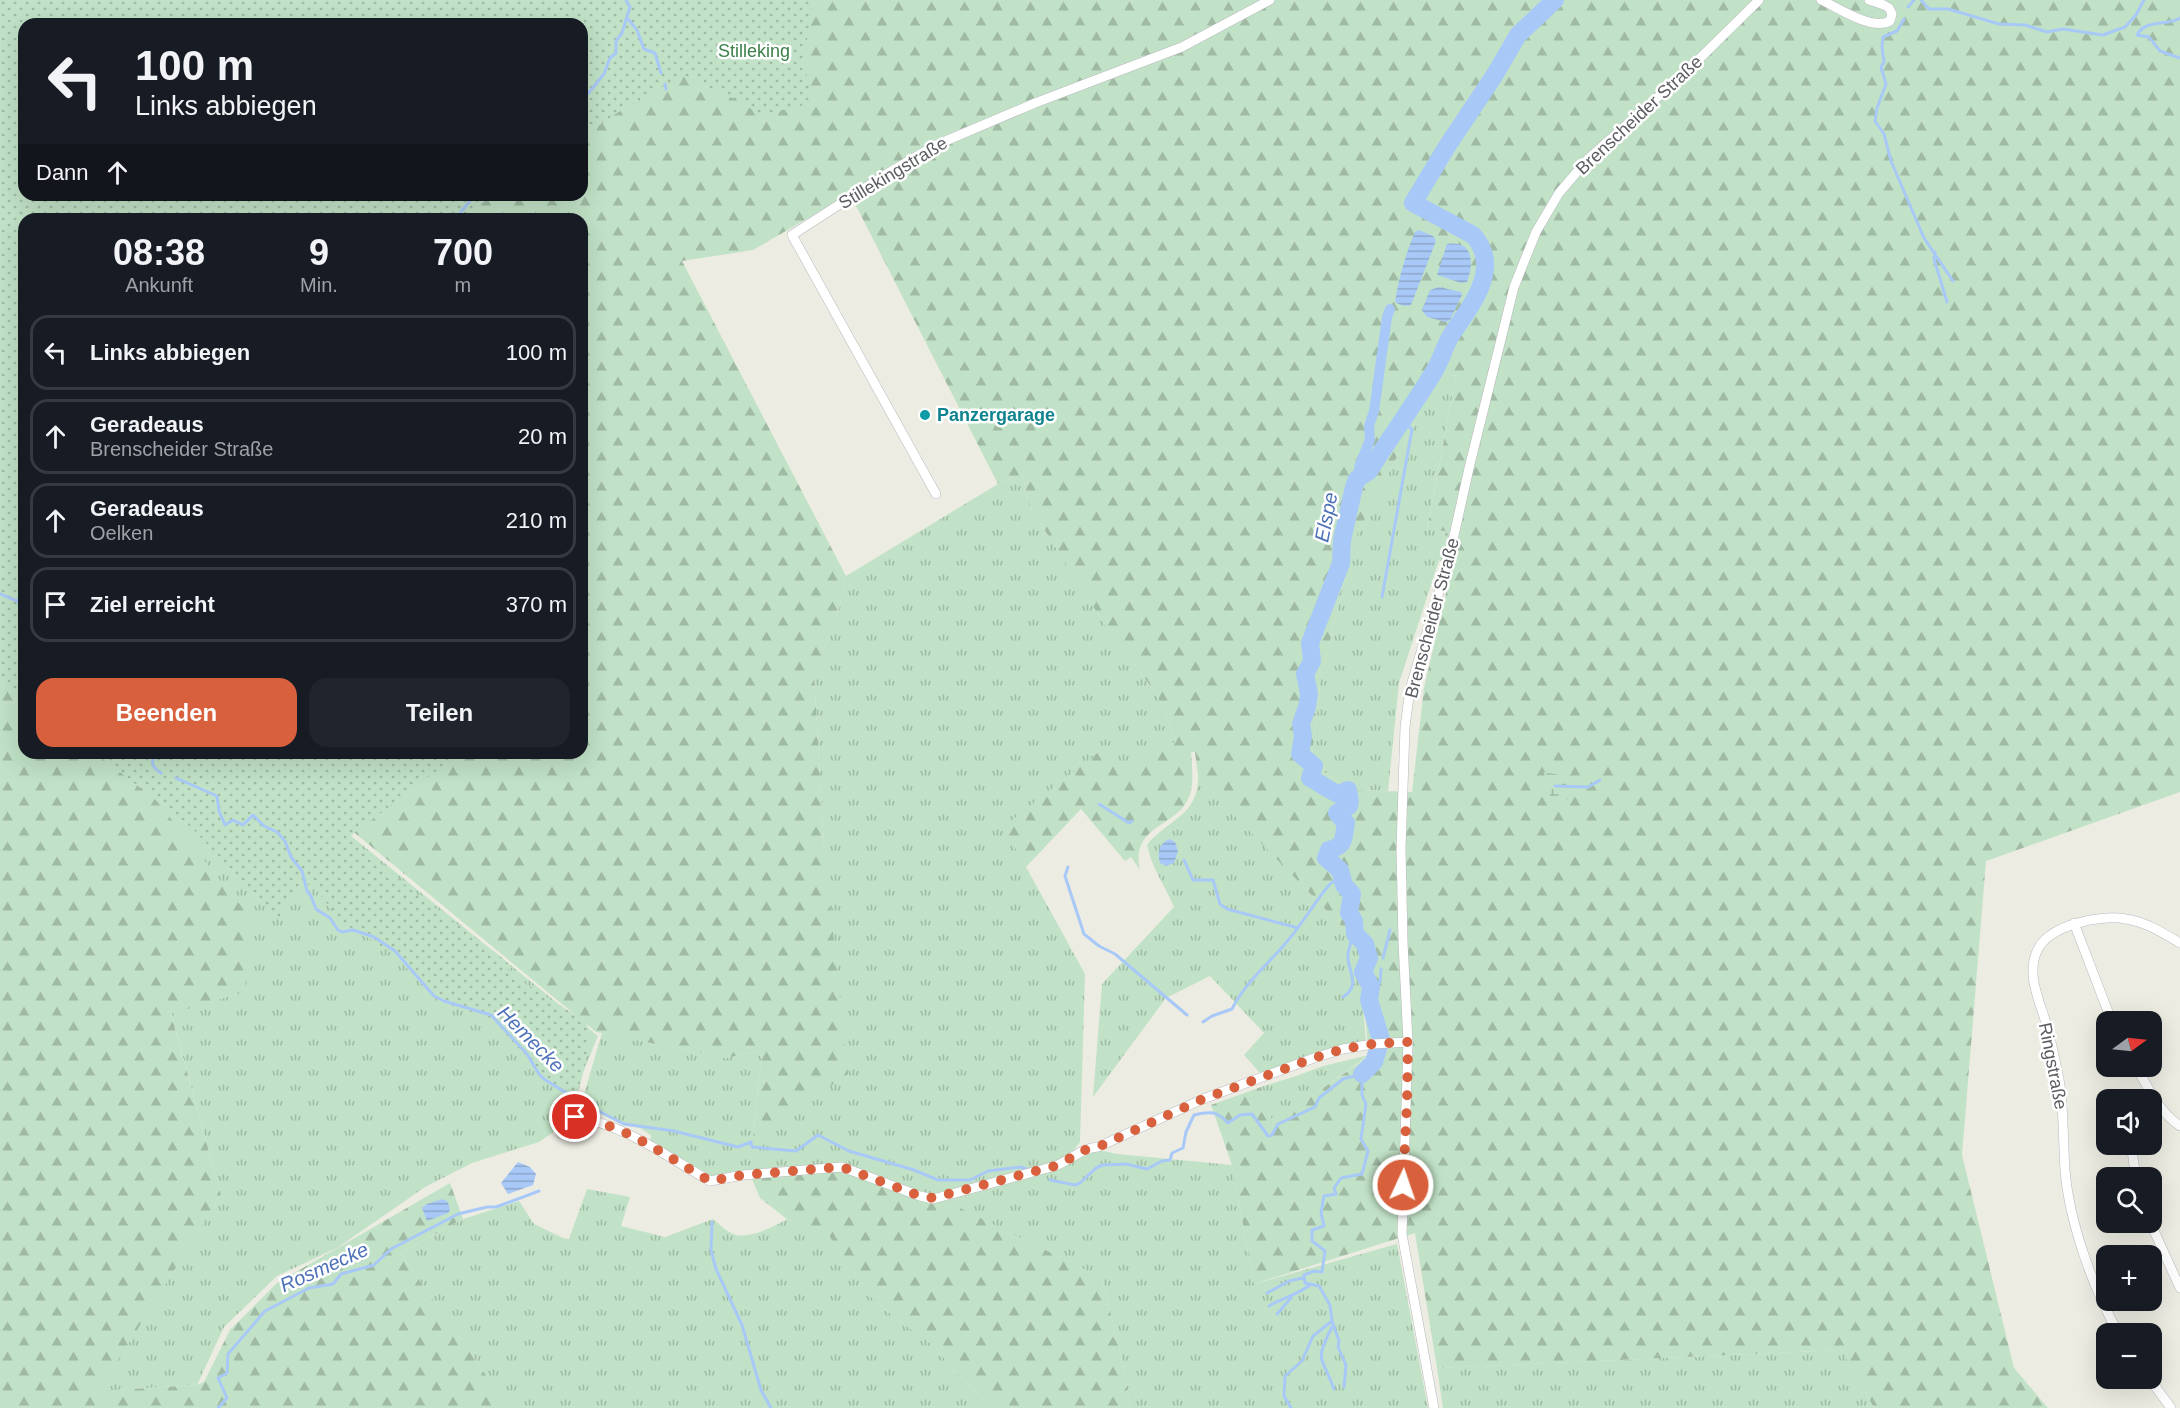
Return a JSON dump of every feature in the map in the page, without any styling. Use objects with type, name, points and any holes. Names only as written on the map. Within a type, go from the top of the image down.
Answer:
[{"type":"street","name":"Stillekingstraße","points":[[936,494],[792,236],[885,175],[936,145],[1035,103],[1182,47],[1269,0]]},
{"type":"street","name":"Brenscheider Straße","points":[[1434,1408],[1402,1234],[1408,1042],[1401,849],[1405,728],[1410,689],[1448,562],[1514,287],[1536,232],[1559,193],[1589,158],[1686,72],[1759,0]]},
{"type":"street","points":[[1821,0],[1866,22],[1877,25],[1890,21],[1892,14],[1889,8],[1869,0]]},
{"type":"street","name":"Ringstraße","points":[[2113,1323],[2101,1300],[2074,1219],[2065,1170],[2059,1082],[2032,966],[2037,949],[2074,923],[2125,918],[2142,923],[2180,943]]},
{"type":"street","points":[[2074,923],[2108,1011]]},
{"type":"street","points":[[561,1133],[575,1117],[602,1123],[649,1145],[710,1181],[743,1175],[842,1167],[920,1196],[933,1198],[1055,1166],[1070,1160],[1084,1148],[1098,1147],[1203,1099],[1314,1058],[1343,1049],[1408,1042]]},
{"type":"street","points":[[2162,1112],[2180,1125]]},
{"type":"street","points":[[2155,1233],[2180,1288]]},
{"type":"street","points":[[2157,1389],[2171,1408]]},
{"type":"green space","name":"Stilleking","points":[[0,0],[812,0],[806,66],[810,90],[815,102],[761,116],[743,103],[683,75],[617,113],[588,133],[588,18],[18,18],[18,201],[485,201],[472,213],[18,213],[18,692],[0,679]]},
{"type":"green space","points":[[599,0],[2180,0],[2180,792],[1986,861],[1962,1155],[2014,1368],[2048,1408],[1874,1408],[1842,1350],[1437,1368],[1415,1233],[1254,1284],[1232,1165],[1211,1105],[1261,1087],[1273,1123],[1369,1056],[1358,943],[1205,785],[1198,776],[1195,752],[1191,752],[1191,789],[1185,805],[1177,814],[1149,834],[1142,843],[1139,855],[1140,870],[1131,857],[1125,861],[1081,809],[1026,867],[1003,827],[1104,748],[1126,777],[1176,741],[1158,696],[1101,619],[1032,510],[1023,474],[998,484],[850,194],[753,250],[682,261],[846,576],[839,609],[814,673],[824,848],[848,1074],[753,1138],[762,1050],[726,1058],[596,1032],[350,829],[281,759],[588,759],[588,213],[140,213],[146,201],[588,201],[588,34]],"holes":[[[1441,371],[1456,376],[1427,530],[1446,531],[1439,560],[1452,567],[1424,688],[1412,792],[1353,790],[1326,774],[1312,756],[1320,683],[1354,540]]]},
{"type":"green space","points":[[1441,371],[1456,376],[1427,529],[1446,531],[1439,560],[1399,683],[1388,791],[1353,790],[1326,774],[1312,756],[1320,683],[1354,540]]},
{"type":"green space","points":[[1023,474],[1032,510],[1101,619],[1158,696],[1176,741],[1126,778],[1004,827],[1085,974],[1080,1142],[1068,1158],[941,1195],[922,1194],[841,1163],[707,1176],[650,1143],[651,1135],[640,1128],[623,1125],[581,1104],[602,1033],[726,1058],[762,1050],[753,1137],[824,848],[814,673],[839,609],[846,576],[998,484]]},
{"type":"green space","points":[[0,651],[18,666],[18,759],[123,759],[246,912],[250,949],[244,992],[171,1014],[221,1195],[99,1391],[197,1385],[204,1382],[230,1330],[277,1283],[450,1183],[463,1219],[400,1253],[509,1408],[0,1408]]},
{"type":"green space","points":[[103,759],[452,759],[349,837],[415,893],[500,956],[513,968],[509,968],[507,972],[585,1021],[588,1028],[588,1049],[580,1085],[573,1103],[542,1081],[494,1019],[439,1002],[393,954],[356,930],[344,925],[311,883],[279,908],[281,917],[279,920],[191,827]]},
{"type":"green space","points":[[121,759],[135,759],[345,831],[598,1036],[582,1075],[579,1090],[573,1097],[573,1109],[565,1124],[539,1142],[472,1163],[425,1187],[337,1248],[277,1276],[224,1327],[197,1385],[98,1391],[221,1195],[171,1013],[244,992]]},
{"type":"green space","points":[[1544,772],[1559,775],[1567,786],[1570,799],[1555,805],[1546,787]]},
{"type":"green space","points":[[1198,776],[1358,943],[1366,1042],[1262,1075],[1244,1055],[1264,1033],[1210,976],[1166,998],[1093,1097],[1102,984],[1174,907],[1155,869],[1147,845],[1188,809],[1197,789]]},
{"type":"green space","points":[[1369,1055],[1273,1124],[1261,1087],[1323,1066]]},
{"type":"green space","points":[[1098,1150],[1117,1154],[1232,1165],[1254,1284],[1397,1244],[1428,1408],[1130,1408],[1124,1369],[1102,1278],[959,1208],[960,1195],[1056,1168]]},
{"type":"green space","points":[[842,1170],[934,1203],[960,1195],[960,1208],[1102,1278],[1124,1369],[1130,1408],[994,1408],[960,1377],[933,1345],[872,1298],[825,1230],[787,1219],[760,1198],[752,1179]]},
{"type":"green space","points":[[587,1189],[630,1197],[621,1226],[665,1237],[713,1219],[727,1230],[742,1236],[756,1233],[787,1219],[825,1230],[872,1298],[933,1345],[960,1377],[994,1408],[509,1408],[400,1253],[463,1219],[519,1201],[534,1224],[569,1239]]},
{"type":"green space","points":[[1842,1350],[1874,1408],[1443,1408],[1437,1368]]},
{"type":"water","points":[[1419,230],[1433,236],[1436,241],[1411,305],[1407,306],[1395,302],[1405,258],[1415,232]]},
{"type":"water","points":[[1447,244],[1462,246],[1470,255],[1471,268],[1467,282],[1461,283],[1437,275]]},
{"type":"water","points":[[1439,287],[1461,292],[1462,295],[1450,320],[1446,322],[1427,317],[1422,310],[1430,290]]},
{"type":"water","points":[[1170,839],[1175,842],[1178,851],[1174,863],[1166,866],[1160,863],[1159,852],[1163,843]]},
{"type":"water","points":[[518,1162],[530,1167],[536,1174],[533,1185],[508,1194],[501,1183]]},
{"type":"water","points":[[443,1199],[448,1202],[450,1210],[448,1213],[427,1221],[422,1208]]},
{"type":"waterway","points":[[588,94],[604,74],[610,58],[616,53],[616,41],[622,33],[630,7],[626,0]]},
{"type":"waterway","name":"Elspe","points":[[1362,1074],[1374,1062],[1381,1039],[1369,1000],[1371,987],[1363,972],[1369,958],[1365,944],[1355,934],[1354,921],[1349,913],[1352,894],[1344,885],[1340,870],[1326,858],[1329,850],[1343,841],[1346,823],[1337,813],[1349,806],[1348,790],[1338,794],[1310,778],[1314,766],[1300,754],[1303,736],[1301,724],[1309,694],[1305,674],[1312,661],[1310,643],[1341,563],[1342,540],[1357,479],[1369,471],[1427,383],[1450,337],[1481,287],[1485,263],[1484,254],[1473,235],[1413,203],[1518,35],[1555,0]]},
{"type":"waterway","points":[[1908,7],[1914,0]]},
{"type":"waterway","points":[[1921,0],[1929,9],[1948,9],[1999,24],[2025,25],[2047,32],[2063,29],[2103,35],[2125,27],[2136,15],[2144,0]]},
{"type":"waterway","points":[[2180,18],[2145,27],[2137,35],[2149,37],[2160,51],[2180,58]]},
{"type":"waterway","points":[[628,19],[637,30],[644,49],[655,53],[661,73]]},
{"type":"waterway","points":[[1904,19],[1897,31],[1883,37],[1884,62],[1881,67],[1886,84],[1875,121],[1884,134],[1891,161],[1924,238],[1953,281]]},
{"type":"waterway","points":[[665,84],[666,89]]},
{"type":"waterway","points":[[460,213],[470,201]]},
{"type":"waterway","points":[[1935,252],[1934,259],[1947,302]]},
{"type":"waterway","points":[[1357,479],[1360,464],[1370,440],[1369,426],[1374,411],[1390,309]]},
{"type":"waterway","points":[[1382,597],[1412,429],[1401,421]]},
{"type":"waterway","name":"Hemecke","points":[[0,594],[18,601]]},
{"type":"waterway","name":"Hemecke","points":[[154,759],[153,765],[161,773]]},
{"type":"waterway","name":"Hemecke","points":[[176,778],[217,796],[219,811],[225,825],[233,820],[243,825],[253,815],[264,826],[277,832],[285,841],[291,857],[302,871],[307,891],[316,909],[330,918],[338,930],[342,932],[353,930],[374,937],[395,951],[434,996],[491,1015],[527,1054],[544,1079],[581,1102],[624,1124],[674,1131],[738,1147],[751,1142],[752,1147],[796,1151],[818,1135],[849,1151],[914,1170],[938,1180],[970,1180],[988,1171],[1020,1167],[1027,1169]]},
{"type":"waterway","points":[[1555,786],[1588,787],[1600,780]]},
{"type":"waterway","points":[[1099,804],[1129,823],[1132,821]]},
{"type":"waterway","points":[[1184,860],[1193,880],[1213,880],[1220,904],[1227,909],[1298,928]]},
{"type":"waterway","points":[[1068,867],[1065,876],[1084,934],[1099,946],[1115,954],[1187,1015]]},
{"type":"waterway","points":[[1203,1022],[1232,1009],[1243,991],[1290,938],[1325,890],[1331,883],[1342,878]]},
{"type":"waterway","points":[[1343,997],[1353,984],[1348,957],[1351,941],[1349,913]]},
{"type":"waterway","points":[[1383,958],[1390,930]]},
{"type":"waterway","points":[[1371,987],[1375,988],[1380,982],[1381,969]]},
{"type":"waterway","points":[[1050,1180],[1075,1185],[1103,1165],[1126,1164],[1147,1169],[1162,1161],[1170,1160],[1172,1153],[1183,1148],[1186,1132],[1194,1115],[1217,1114],[1228,1123],[1240,1115],[1252,1114],[1268,1136],[1272,1135],[1278,1124],[1315,1107],[1319,1098],[1343,1079],[1362,1074],[1362,1095],[1366,1104],[1361,1139],[1368,1151],[1362,1174],[1341,1178],[1334,1188],[1336,1194],[1324,1196],[1321,1213],[1324,1226],[1312,1230],[1312,1241],[1325,1251],[1322,1272],[1314,1271],[1304,1275],[1305,1283],[1319,1286],[1330,1305],[1332,1321],[1313,1336],[1302,1361],[1285,1376],[1284,1396],[1291,1408]]},
{"type":"waterway","name":"Rosmecke","points":[[218,1408],[227,1398],[218,1378],[227,1373],[228,1354],[265,1311],[309,1288],[333,1284],[341,1274],[374,1265],[391,1249],[458,1214],[496,1207],[539,1191]]},
{"type":"waterway","points":[[712,1222],[711,1250],[716,1269],[742,1325],[761,1390],[771,1408]]},
{"type":"waterway","points":[[1267,1293],[1289,1281],[1303,1278]]},
{"type":"waterway","points":[[1269,1306],[1310,1285]]},
{"type":"waterway","points":[[1277,1314],[1291,1298]]},
{"type":"waterway","points":[[1332,1321],[1339,1341],[1338,1347],[1346,1365],[1344,1387]]},
{"type":"waterway","points":[[1332,1327],[1323,1347],[1322,1359],[1334,1389]]},
{"type":"place","name":"Panzergarage","points":[[925,415]]},
{"type":"route","points":[[575,1117],[602,1123],[649,1145],[710,1181],[743,1175],[842,1167],[920,1196],[941,1198],[1055,1166],[1070,1160],[1084,1148],[1098,1147],[1203,1099],[1314,1058],[1343,1049],[1408,1042],[1403,1185]]}]
